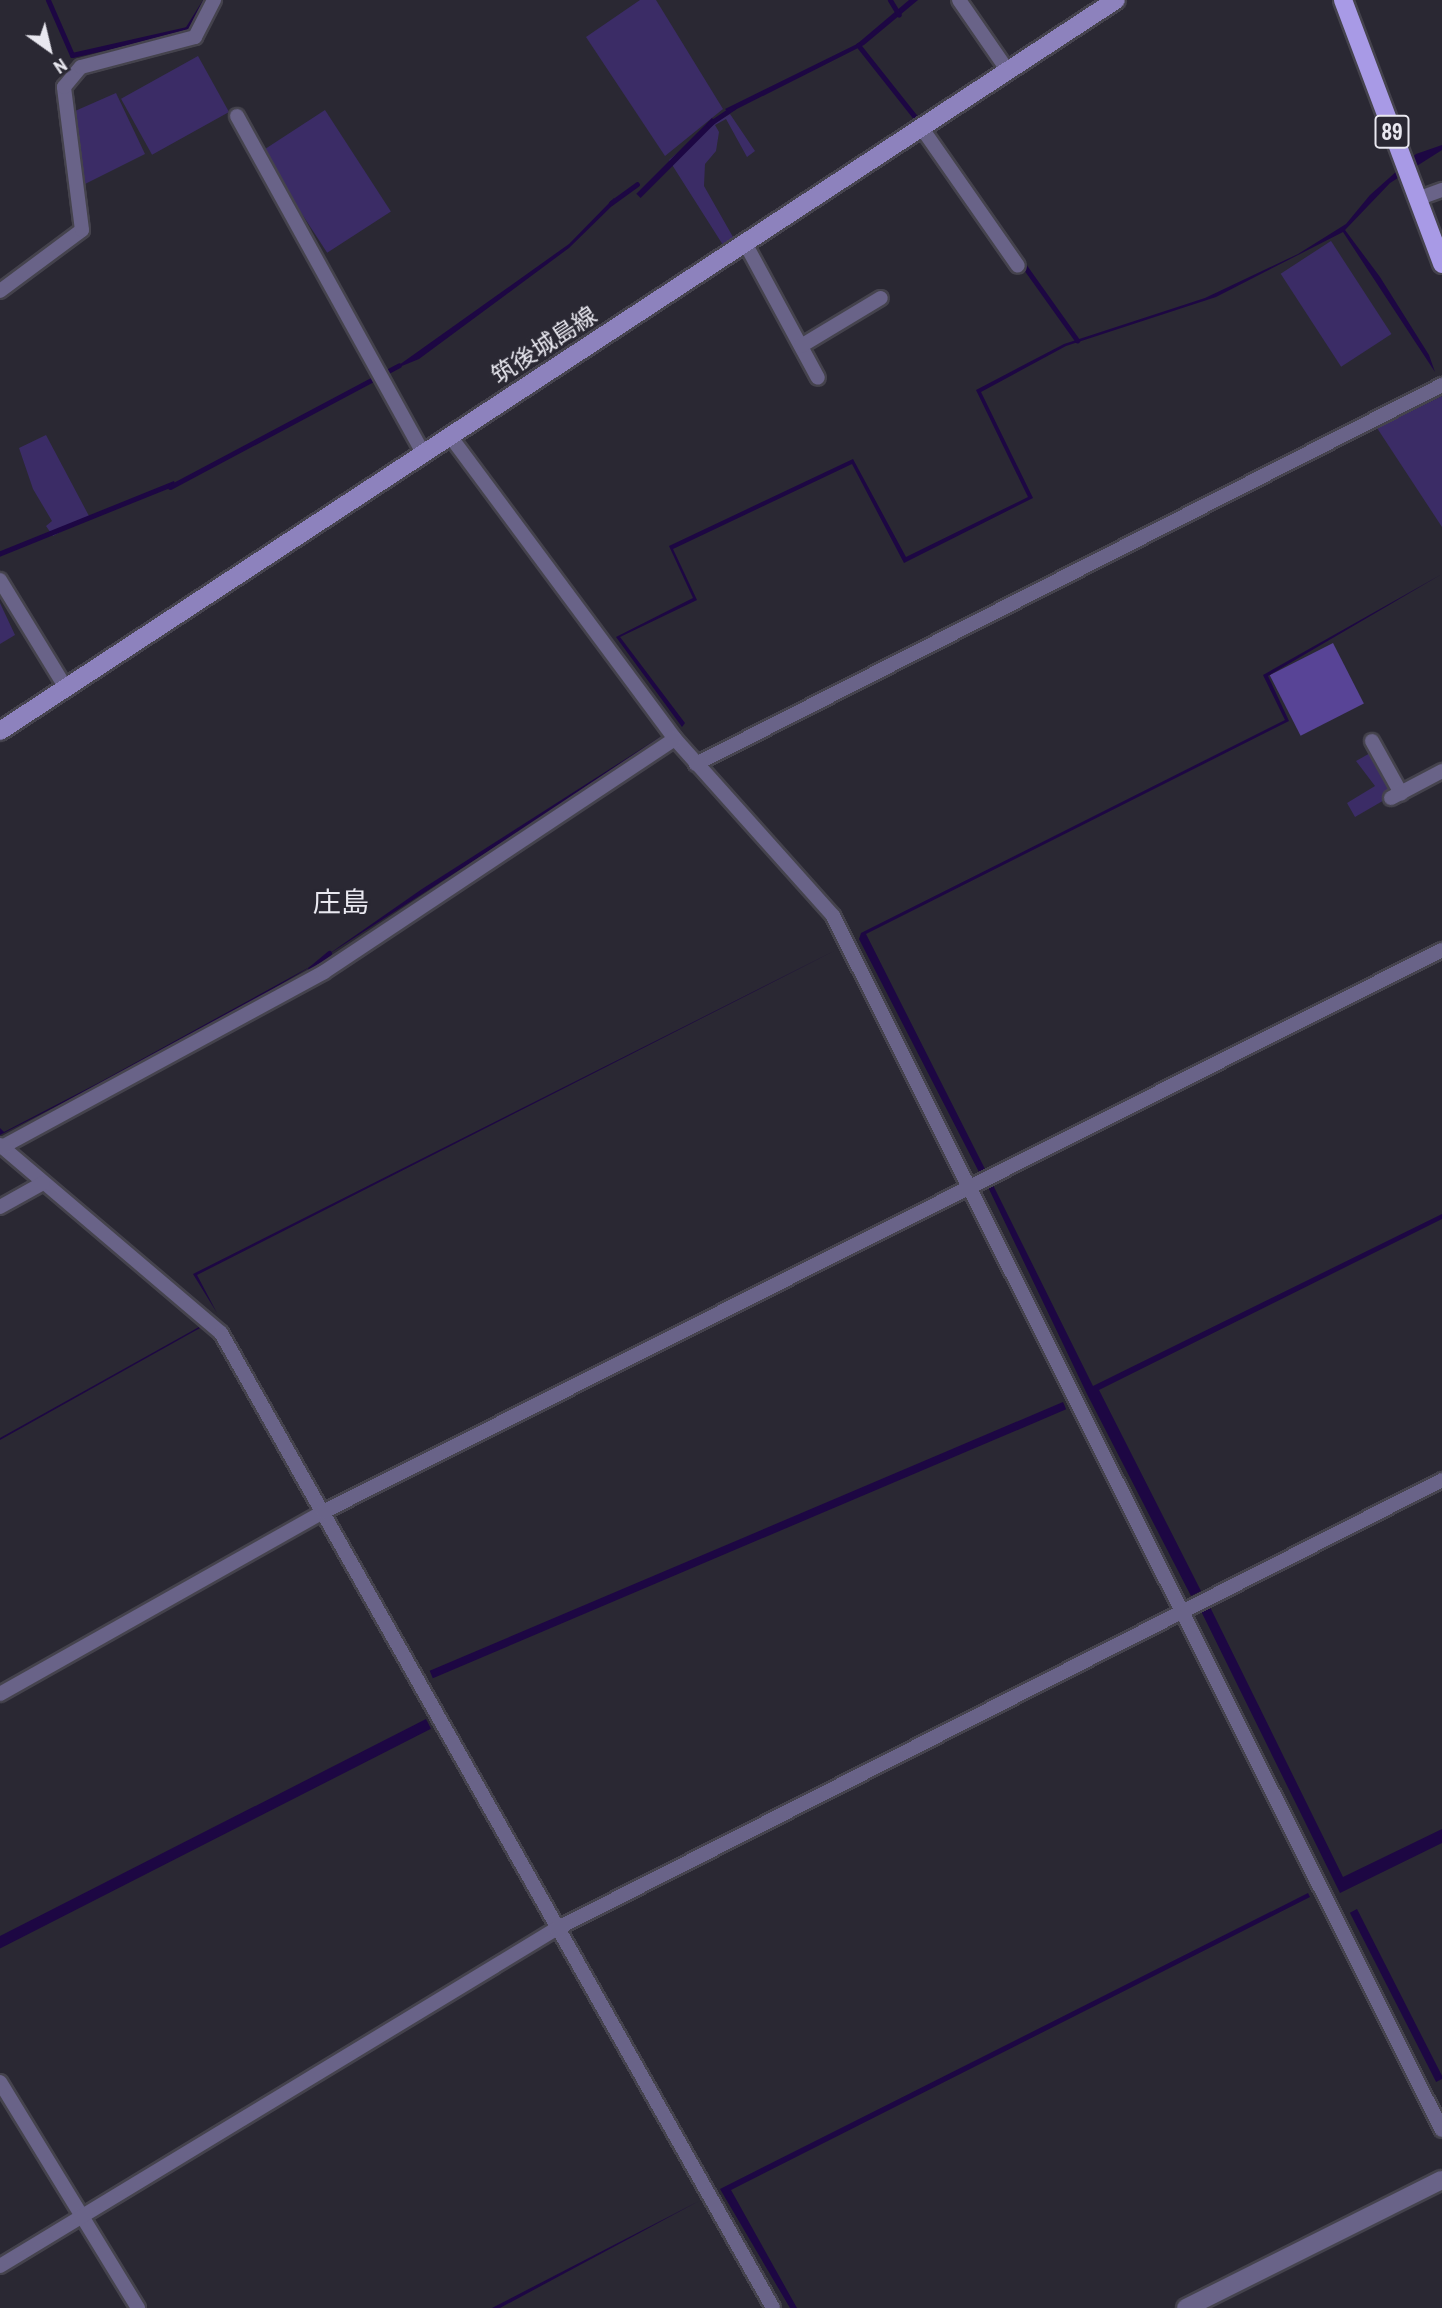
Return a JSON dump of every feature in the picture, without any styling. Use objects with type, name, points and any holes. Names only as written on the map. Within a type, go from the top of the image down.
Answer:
[{"type":"main road","name":"筑後城島線","points":[[0,731],[1116,0]]},
{"type":"main road","name":"89","points":[[1343,0],[1442,264]]},
{"type":"street","points":[[0,290],[82,230],[64,88],[81,67],[195,37],[214,0]]},
{"type":"street","points":[[959,0],[1008,71]]},
{"type":"street","points":[[237,116],[423,453]]},
{"type":"street","points":[[921,127],[1018,267]]},
{"type":"street","points":[[1417,199],[1442,190]]},
{"type":"street","points":[[745,243],[818,378]]},
{"type":"street","points":[[801,346],[881,298]]},
{"type":"street","points":[[696,764],[1442,385]]},
{"type":"street","points":[[450,436],[675,739],[833,916],[1184,1610],[1442,2130]]},
{"type":"street","points":[[0,580],[66,688]]},
{"type":"street","points":[[675,739],[324,972],[1,1146],[221,1333],[556,1929],[773,2308]]},
{"type":"street","points":[[1372,741],[1396,796],[1442,771]]},
{"type":"street","points":[[0,1694],[323,1512],[1442,950]]},
{"type":"street","points":[[0,1207],[43,1183]]},
{"type":"street","points":[[0,2266],[556,1929],[1442,1480]]},
{"type":"street","points":[[0,2082],[138,2308]]},
{"type":"street","points":[[1186,2308],[1442,2180]]},
{"type":"shaded area","points":[[640,0],[656,0],[723,109],[665,156],[586,37]]},
{"type":"shaded area","points":[[909,0],[918,0],[864,45],[729,113],[725,109],[857,44]]},
{"type":"shaded area","points":[[198,56],[229,112],[152,155],[121,99]]},
{"type":"shaded area","points":[[116,93],[145,154],[85,184],[75,111]]},
{"type":"shaded area","points":[[325,110],[391,211],[327,253],[261,151]]},
{"type":"shaded area","points":[[730,114],[755,151],[747,157],[726,119],[715,125],[719,132],[716,151],[705,164],[704,186],[733,237],[723,245],[669,160],[710,126]]},
{"type":"shaded area","points":[[712,118],[716,122],[641,198],[636,194]]},
{"type":"shaded area","points":[[1442,145],[1442,150],[1390,183],[1345,230],[1380,277],[1429,355],[1435,372],[1343,232],[1216,297],[1066,346],[981,392],[1033,498],[904,563],[852,464],[673,549],[697,600],[620,637],[685,723],[682,727],[616,637],[693,598],[669,546],[853,459],[906,557],[1028,497],[976,390],[1064,344],[1205,298],[1298,254],[1346,224],[1370,195],[1416,154]]},
{"type":"shaded area","points":[[614,198],[616,202],[569,248],[419,359],[392,370],[569,244]]},
{"type":"shaded area","points":[[1331,241],[1391,334],[1341,367],[1281,274]]},
{"type":"shaded area","points":[[1442,396],[1442,527],[1377,428]]},
{"type":"shaded area","points":[[46,435],[89,516],[53,536],[46,526],[52,521],[33,489],[19,448]]},
{"type":"shaded area","points":[[174,481],[176,486],[0,557],[0,551]]},
{"type":"shaded area","points":[[1442,574],[1268,676],[1289,721],[866,934],[985,1169],[979,1172],[859,939],[861,933],[1285,720],[1263,675]]},
{"type":"shaded area","points":[[0,603],[15,635],[0,644]]},
{"type":"shaded area","points":[[1333,643],[1364,704],[1301,736],[1270,675]]},
{"type":"shaded area","points":[[660,737],[662,739],[323,958],[422,889]]},
{"type":"shaded area","points":[[1372,752],[1393,795],[1355,817],[1347,803],[1375,786],[1356,761]]},
{"type":"shaded area","points":[[838,949],[197,1275],[217,1313],[193,1274]]},
{"type":"shaded area","points":[[315,964],[194,1036],[0,1135],[0,1128],[4,1132],[102,1081]]},
{"type":"shaded area","points":[[993,1185],[1093,1386],[1442,1214],[1442,1219],[1099,1390],[1201,1591],[1191,1596],[1087,1394],[988,1187]]},
{"type":"shaded area","points":[[200,1328],[0,1440],[0,1438]]},
{"type":"shaded area","points":[[1063,1402],[1066,1409],[433,1678],[430,1671]]},
{"type":"shaded area","points":[[1210,1607],[1343,1877],[1442,1829],[1442,1843],[1340,1893],[1201,1611]]},
{"type":"shaded area","points":[[426,1719],[431,1729],[0,1948],[0,1936]]},
{"type":"shaded area","points":[[1308,1893],[1310,1897],[731,2190],[797,2308],[790,2308],[720,2189]]},
{"type":"shaded area","points":[[1357,1909],[1442,2076],[1442,2079],[1436,2082],[1350,1913]]},
{"type":"shaded area","points":[[699,2201],[500,2308],[492,2308]]},
{"type":"waterway","points":[[48,0],[72,55],[187,29],[205,0]]},
{"type":"waterway","points":[[890,0],[899,15]]},
{"type":"waterway","points":[[858,45],[915,117]]},
{"type":"waterway","points":[[709,124],[733,108]]},
{"type":"waterway","points":[[611,203],[637,184]]},
{"type":"waterway","points":[[1022,263],[1077,340]]},
{"type":"waterway","points":[[170,487],[399,365]]},
{"type":"waterway","points":[[310,969],[329,953]]},
{"type":"district","name":"庄島","points":[[341,902]]}]
